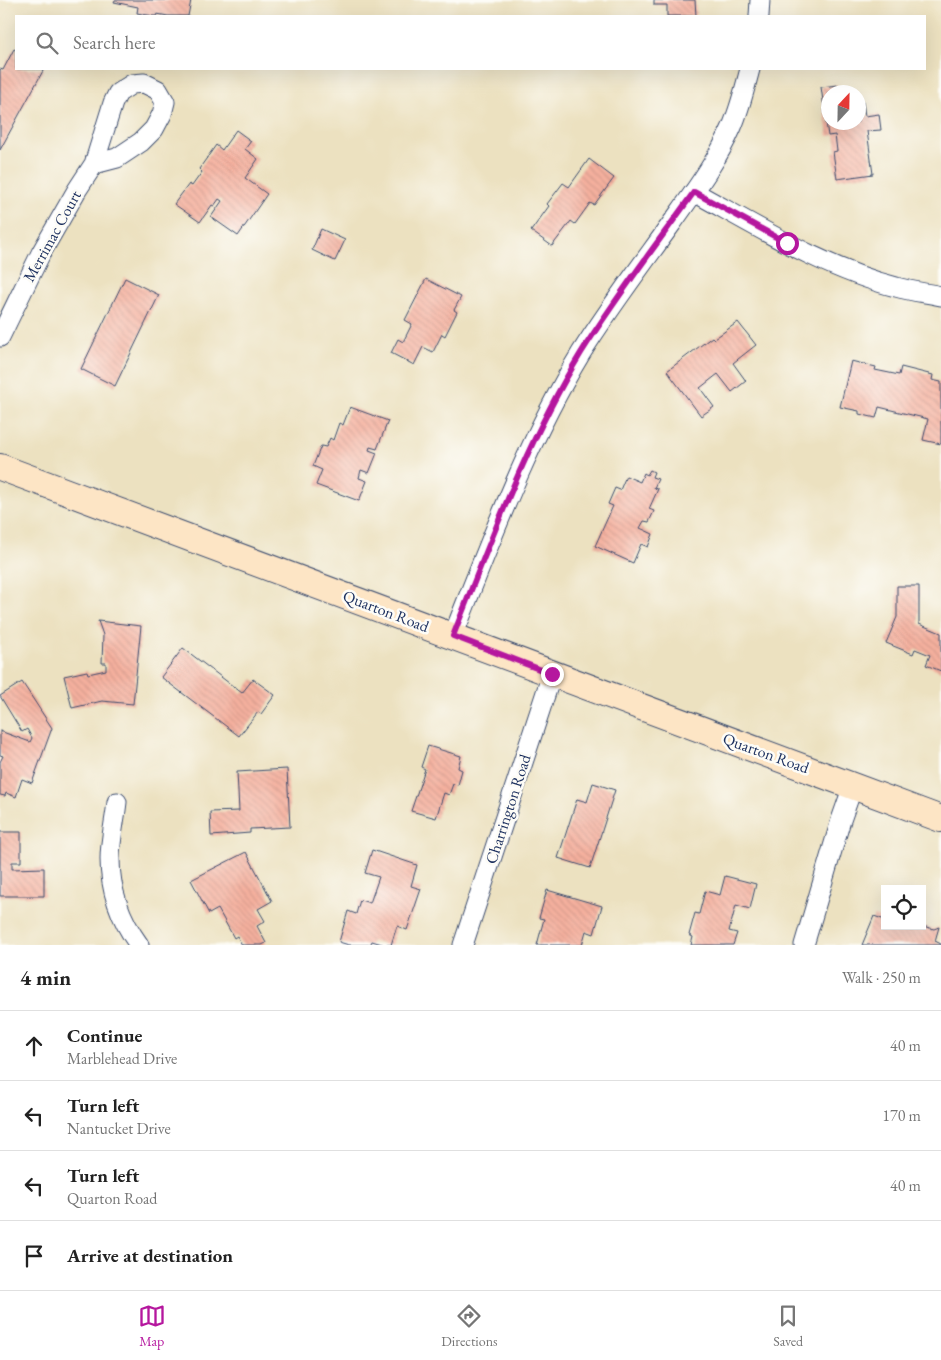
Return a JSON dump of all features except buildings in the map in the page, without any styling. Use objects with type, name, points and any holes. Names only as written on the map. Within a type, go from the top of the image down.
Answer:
[{"type":"street","points":[[759,15],[760,0]]},
{"type":"street","points":[[453,636],[501,515],[533,444],[559,393],[581,353],[606,315],[715,160],[732,127],[750,70]]},
{"type":"street","name":"Merrimac Court","points":[[0,338],[41,253],[94,164]]},
{"type":"street","points":[[694,192],[787,243],[831,264],[896,288],[941,296]]},
{"type":"street","name":"Quarton Road","points":[[0,468],[238,554],[552,674],[941,819]]},
{"type":"street","name":"Charrington Road","points":[[463,945],[552,674]]},
{"type":"street","points":[[804,945],[853,786]]},
{"type":"street","points":[[117,802],[110,857],[110,873],[122,916],[130,933],[139,945]]},
{"type":"route","points":[[552,674],[453,636],[501,515],[533,444],[563,385],[606,315],[694,192],[787,243]]}]
